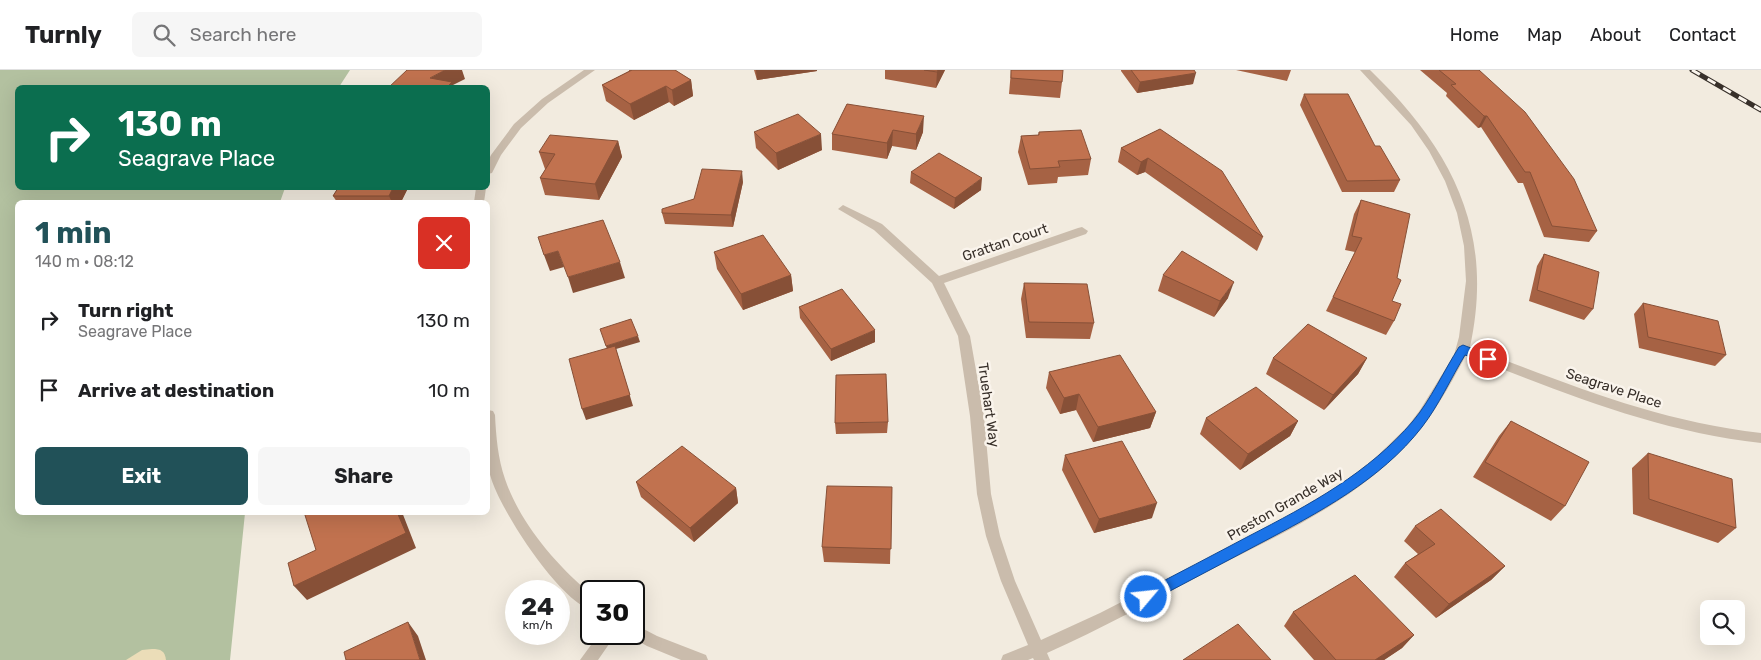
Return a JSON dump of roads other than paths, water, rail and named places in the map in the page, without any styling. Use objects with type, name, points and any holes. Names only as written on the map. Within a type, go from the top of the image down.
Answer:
[{"type":"street","points":[[490,168],[501,149],[530,114],[566,84],[590,70]]},
{"type":"street","name":"Preston Grande Way","points":[[1008,660],[1039,655],[1288,523],[1337,494],[1366,473],[1397,446],[1418,423],[1463,350],[1471,301],[1473,268],[1468,233],[1461,208],[1446,172],[1430,144],[1408,113],[1365,70]]},
{"type":"street","name":"Truehart Way","points":[[843,209],[878,227],[937,281],[964,336],[977,416],[984,494],[993,536],[1008,580],[1039,655]]},
{"type":"street","name":"Grattan Court","points":[[937,281],[1082,231]]},
{"type":"street","name":"Seagrave Place","points":[[1463,350],[1600,400],[1668,421],[1733,436],[1761,438]]},
{"type":"street","points":[[490,440],[498,479],[513,510],[553,568],[580,595]]},
{"type":"street","points":[[645,637],[700,660]]},
{"type":"street","points":[[588,660],[600,645]]},
{"type":"railway","points":[[1692,70],[1761,110]]}]
